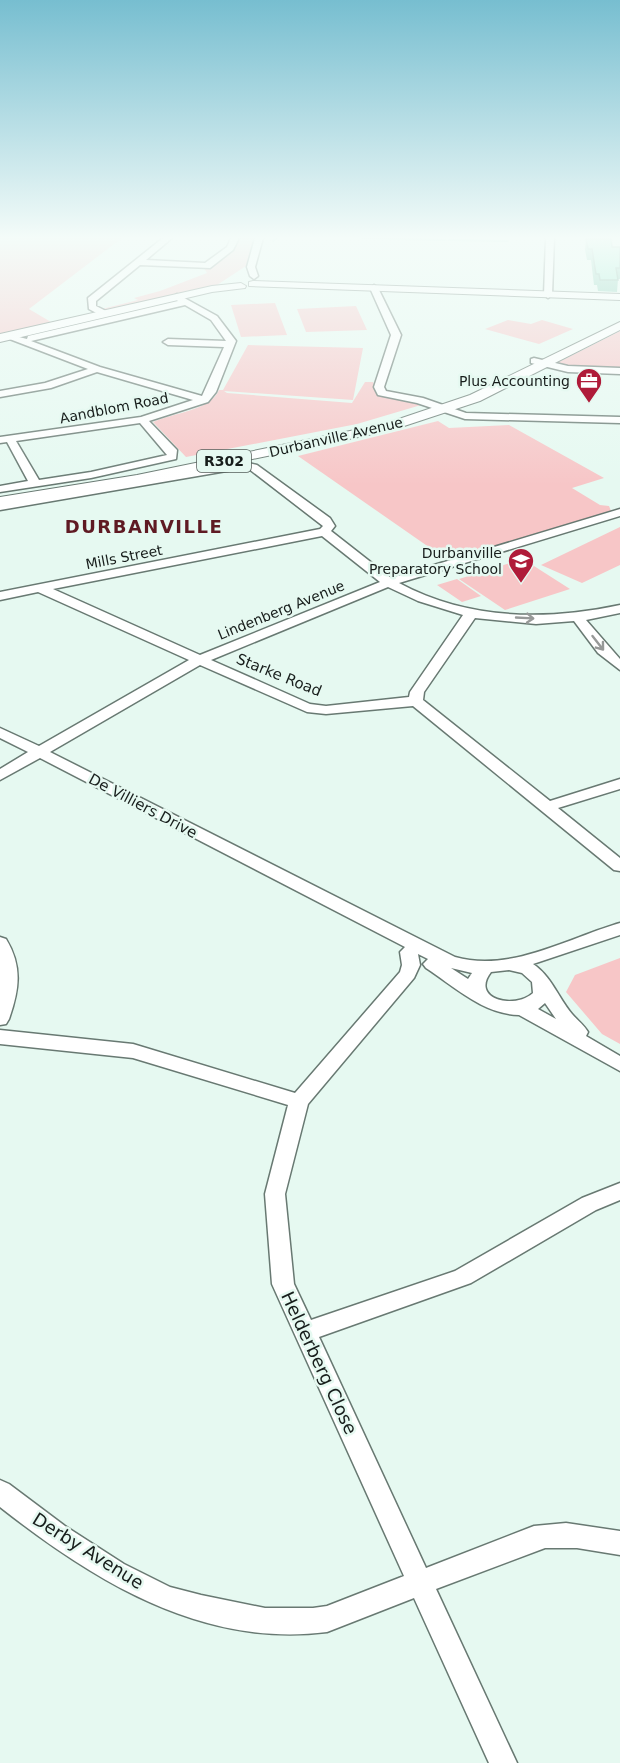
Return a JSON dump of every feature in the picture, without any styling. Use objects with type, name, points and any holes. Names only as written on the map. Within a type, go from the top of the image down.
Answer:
[{"type":"main road","points":[[10,338],[80,320]]},
{"type":"main road","name":"Durbanville Avenue","points":[[540,363],[616,320]]},
{"type":"main road","name":"Durbanville Avenue","points":[[0,501],[128,480],[336,439],[440,408],[620,325]]},
{"type":"main road","name":"Durbanville Avenue","points":[[0,494],[128,474],[383,422],[440,408]]},
{"type":"street","points":[[31,338],[100,320]]},
{"type":"street","points":[[0,345],[10,338],[97,369],[204,400],[211,392],[230,344],[230,339],[214,320]]},
{"type":"street","points":[[389,320],[396,335],[379,390],[386,394],[465,416],[620,415]]},
{"type":"street","points":[[168,342],[230,344]]},
{"type":"street","points":[[540,363],[568,369],[620,371]]},
{"type":"street","points":[[0,394],[57,383],[97,369]]},
{"type":"street","name":"Aandblom Road","points":[[5,440],[142,420],[204,400]]},
{"type":"street","points":[[500,412],[620,422]]},
{"type":"street","points":[[0,489],[163,461],[172,457],[173,452],[142,420]]},
{"type":"street","points":[[508,422],[620,422]]},
{"type":"street","points":[[5,440],[35,483]]},
{"type":"street","points":[[0,507],[244,465],[253,467],[326,520],[329,526],[324,532],[390,582],[429,601],[472,612],[517,618],[578,618],[620,609]]},
{"type":"street","name":"Lindenberg Avenue","points":[[0,775],[199,660],[390,582],[620,512]]},
{"type":"street","name":"Mills Street","points":[[0,596],[324,532]]},
{"type":"street","name":"Starke Road","points":[[39,588],[199,660],[316,709],[416,701]]},
{"type":"street","points":[[472,612],[417,692],[416,701],[620,866]]},
{"type":"street","points":[[578,618],[603,650],[620,666]]},
{"type":"street","name":"De Villiers Drive","points":[[0,732],[285,881],[444,960],[486,968]]},
{"type":"street","points":[[547,807],[620,784]]},
{"type":"street","name":"De Villiers Drive","points":[[285,881],[409,963]]},
{"type":"street","points":[[477,993],[476,979],[486,968],[494,964],[514,963],[620,929]]},
{"type":"street","points":[[0,942],[8,957],[12,977],[0,1019]]},
{"type":"street","points":[[522,1009],[538,1001],[542,984],[557,957],[575,945]]},
{"type":"street","points":[[409,963],[427,970],[444,970],[491,1005],[522,1009],[554,1024],[620,1064]]},
{"type":"street","name":"Helderberg Close","points":[[409,963],[299,1101],[285,1147],[275,1194],[283,1284],[503,1763]]},
{"type":"street","points":[[514,963],[535,972],[565,1018],[602,1055]]},
{"type":"street","points":[[0,1037],[133,1051],[299,1101]]},
{"type":"street","points":[[305,1332],[421,1294],[463,1277],[589,1204],[620,1191]]},
{"type":"street","name":"Derby Avenue","points":[[0,1492],[106,1567],[158,1595],[190,1606],[264,1622],[292,1625],[327,1620],[534,1538],[556,1533],[620,1543]]},
{"type":"shaded area","points":[[0,320],[51,322],[0,334]]},
{"type":"shaded area","points":[[236,320],[281,320],[287,335],[241,337]]},
{"type":"shaded area","points":[[301,320],[363,320],[367,330],[306,332]]},
{"type":"shaded area","points":[[507,320],[531,324],[543,320],[573,329],[539,344],[485,329]]},
{"type":"shaded area","points":[[620,331],[620,370],[569,368],[557,363]]},
{"type":"shaded area","points":[[248,345],[363,348],[353,400],[224,391],[227,393],[352,403],[365,382],[373,382],[378,393],[421,405],[357,424],[186,457],[153,422],[208,403],[219,390],[223,390]]},
{"type":"shaded area","points":[[438,421],[449,428],[509,425],[604,478],[572,488],[600,505],[609,506],[611,511],[454,559],[446,559],[298,456]]},
{"type":"shaded area","points":[[620,527],[620,565],[582,583],[541,565]]},
{"type":"shaded area","points":[[523,559],[570,589],[505,610],[459,579]]},
{"type":"shaded area","points":[[457,579],[481,596],[462,602],[437,585]]},
{"type":"shaded area","points":[[620,958],[620,1044],[602,1034],[566,992],[575,975]]},
{"type":"place","name":"Plus Accounting","points":[[589,404]]},
{"type":"place","name":"Durbanville Preparatory School","points":[[521,584]]},
{"type":"district","name":"DURBANVILLE","points":[[144,527]]}]
